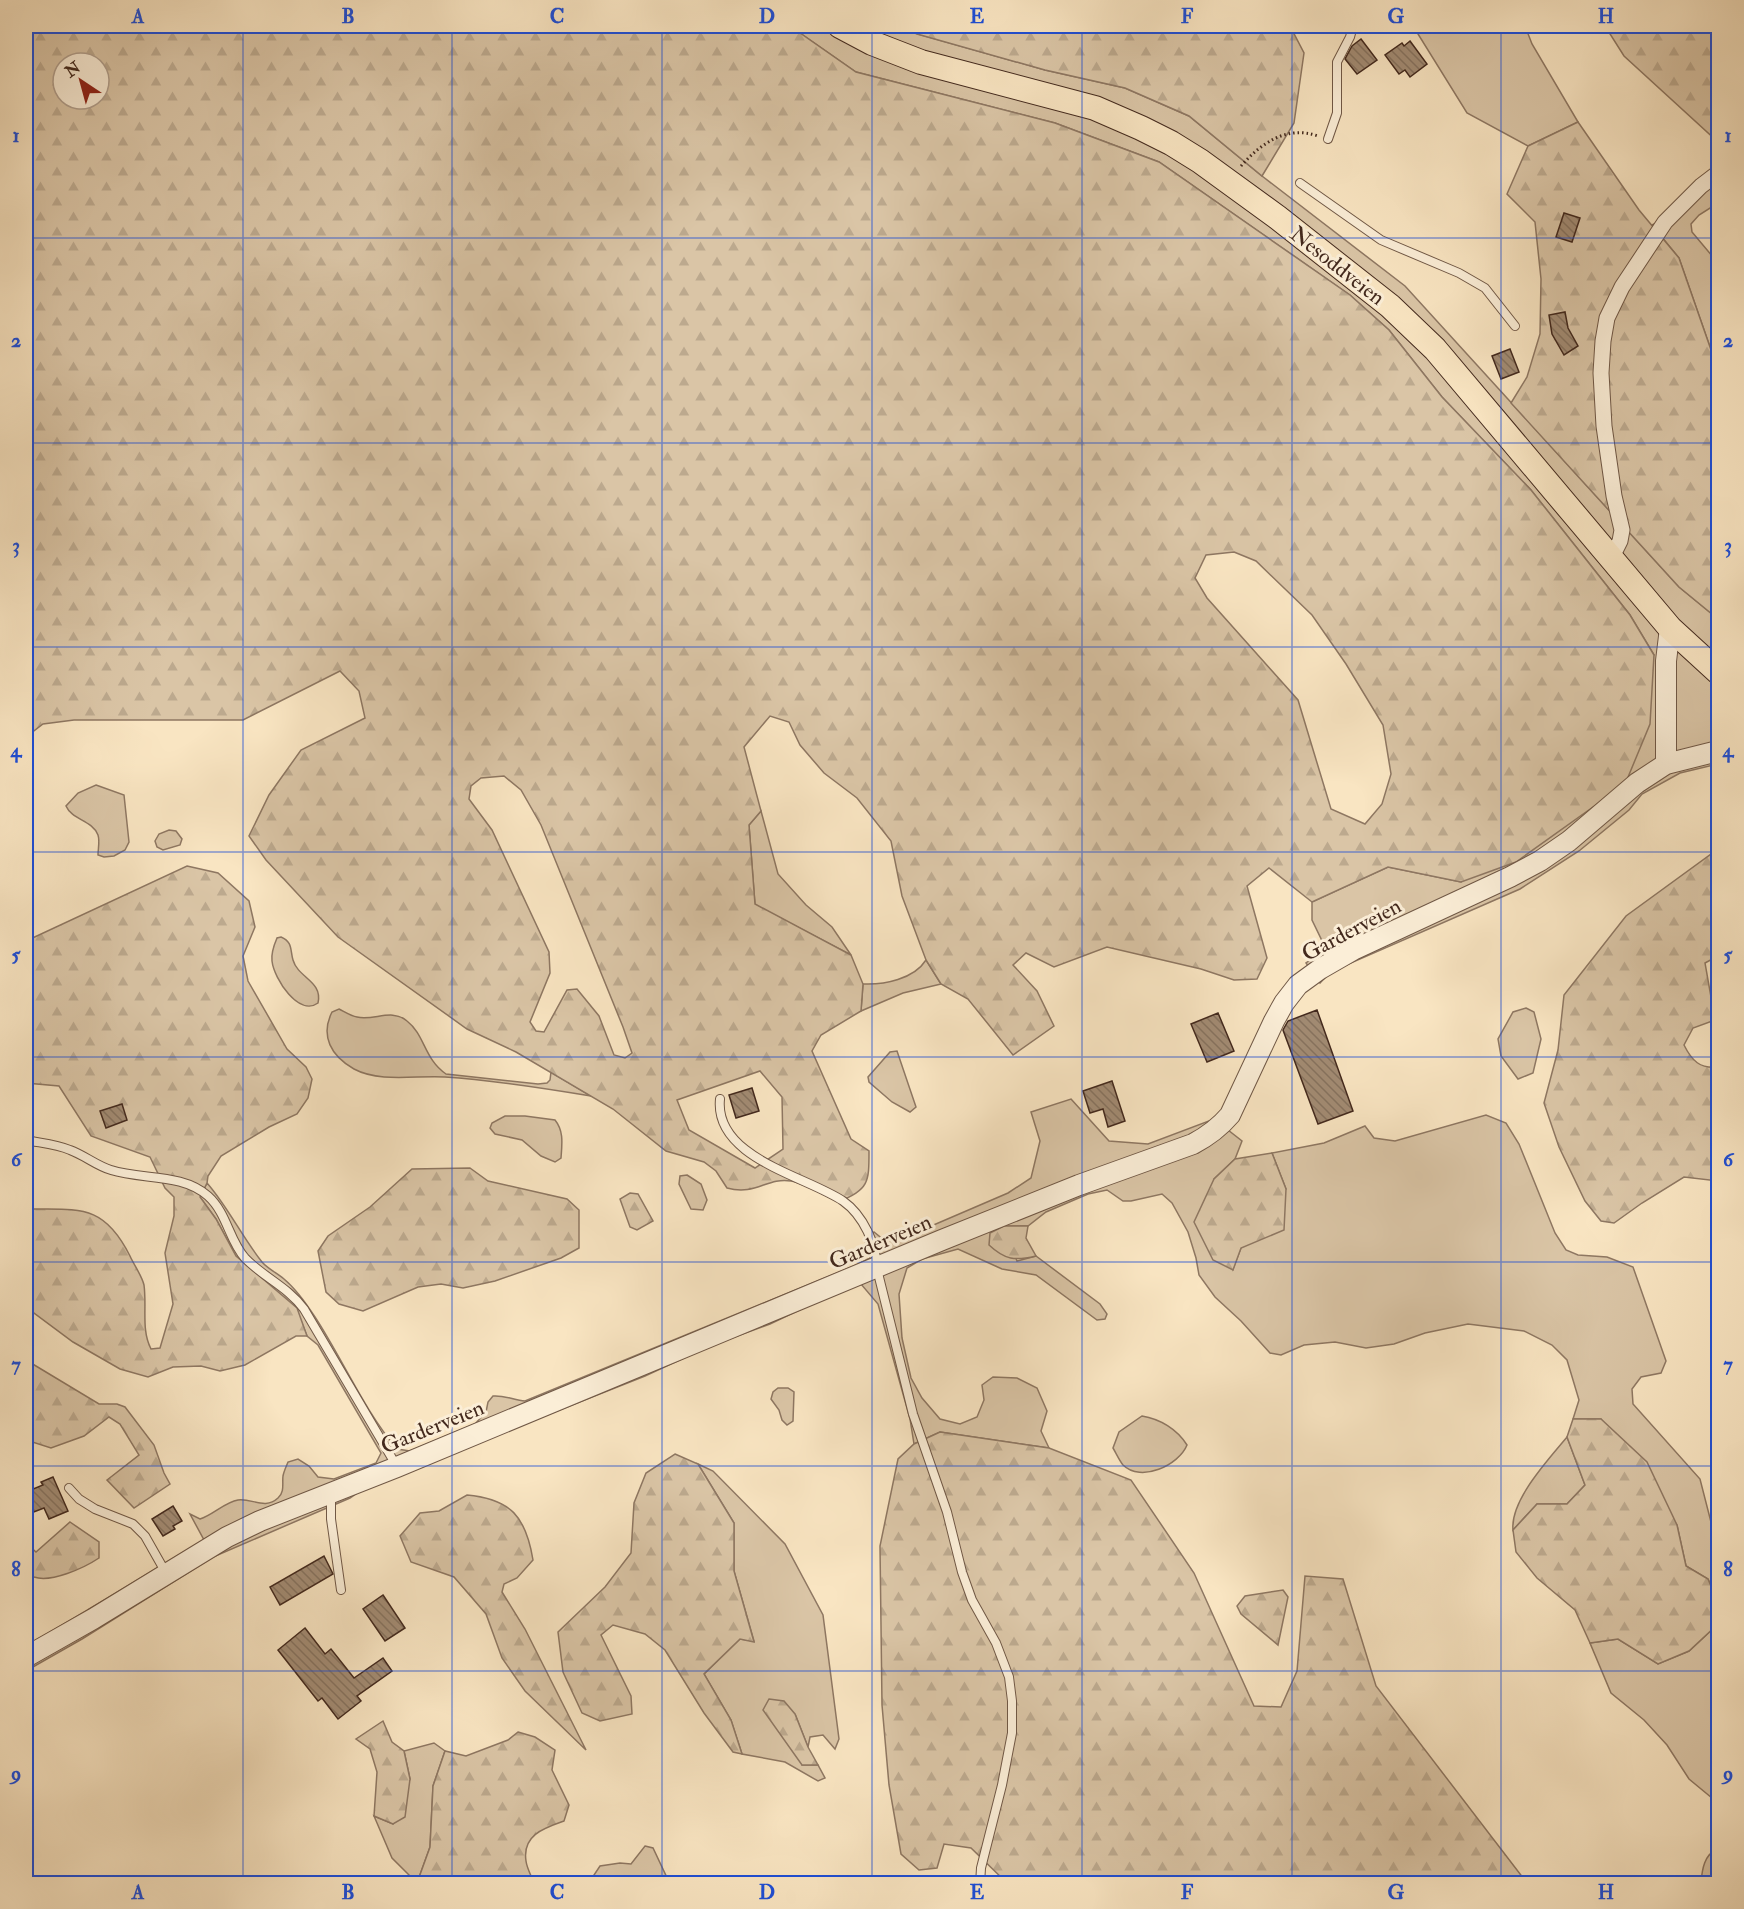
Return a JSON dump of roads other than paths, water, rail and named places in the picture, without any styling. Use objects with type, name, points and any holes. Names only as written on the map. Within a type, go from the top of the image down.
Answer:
[{"type":"main road","name":"Nesoddveien","points":[[840,26],[872,43],[921,62],[1095,108],[1171,143],[1229,182],[1346,270],[1390,306],[1436,349],[1670,628],[1719,672]]},
{"type":"street","points":[[1611,559],[1620,541],[1622,530],[1614,496],[1604,426],[1601,373],[1607,318],[1623,287],[1665,222],[1701,186],[1719,173]]},
{"type":"street","points":[[1666,764],[1666,661],[1670,628]]},
{"type":"street","name":"Garderveien","points":[[26,1657],[227,1537],[260,1521],[397,1467],[1069,1189],[1193,1144],[1208,1136],[1219,1128],[1230,1115],[1284,1003],[1298,986],[1320,969],[1353,950],[1510,878],[1540,861],[1569,841],[1637,783],[1666,764],[1719,751]]},
{"type":"lane","points":[[1328,139],[1337,113],[1337,62],[1353,26]]},
{"type":"lane","points":[[1300,183],[1382,240],[1459,273],[1485,288],[1515,326]]},
{"type":"lane","points":[[720,1099],[719,1110],[732,1137],[751,1154],[845,1202],[859,1216],[874,1246],[877,1269],[913,1414],[947,1512],[962,1572],[972,1600],[996,1643],[1009,1677],[1013,1708],[1012,1733],[1002,1785],[981,1868],[980,1884]]},
{"type":"lane","points":[[26,1140],[72,1150],[111,1170],[179,1182],[209,1197],[223,1215],[243,1256],[255,1268],[289,1292],[304,1309],[397,1467]]},
{"type":"lane","points":[[69,1488],[94,1509],[133,1524],[145,1536],[167,1574]]},
{"type":"lane","points":[[330,1492],[341,1590]]}]
